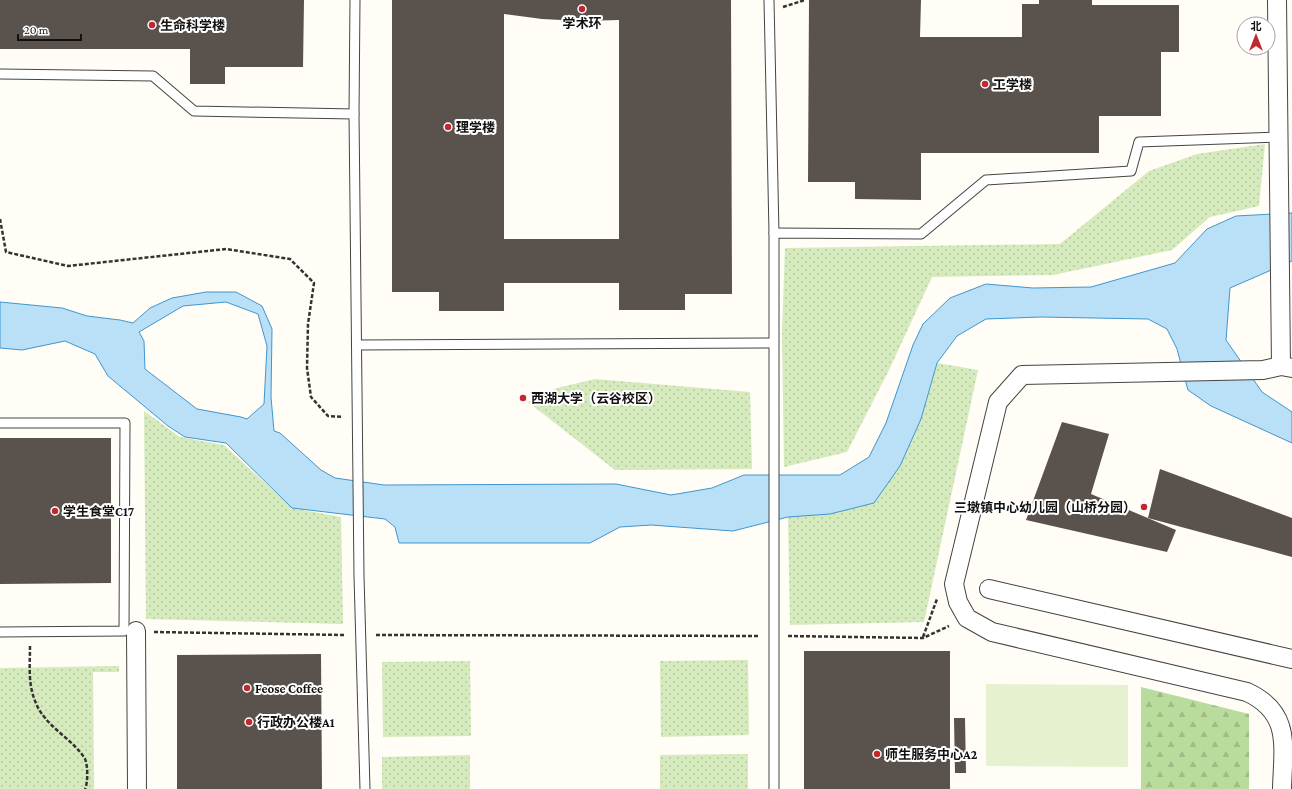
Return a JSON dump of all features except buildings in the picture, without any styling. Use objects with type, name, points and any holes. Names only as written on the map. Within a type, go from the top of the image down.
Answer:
[{"type":"street","points":[[1277,0],[1280,284],[1287,367],[1263,370],[1022,375],[998,402],[954,584],[958,602],[967,618],[992,632],[1246,692],[1261,699],[1274,712],[1281,726],[1283,740],[1282,789]]},
{"type":"street","points":[[989,588],[1292,659]]},
{"type":"street","points":[[136,631],[137,789]]},
{"type":"lane","points":[[355,0],[354,114],[359,576],[365,789]]},
{"type":"lane","points":[[769,0],[774,232],[774,789]]},
{"type":"lane","points":[[0,74],[153,76],[194,111],[354,114]]},
{"type":"lane","points":[[774,232],[921,234],[986,180],[1131,171],[1139,142],[1278,137]]},
{"type":"lane","points":[[357,345],[774,343]]},
{"type":"lane","points":[[0,423],[125,423],[124,631],[0,632]]},
{"type":"path","points":[[769,11],[805,0]]},
{"type":"path","points":[[0,219],[6,252],[68,266],[226,249],[290,259],[314,283],[308,331],[307,368],[311,397],[328,416],[358,419]]},
{"type":"path","points":[[136,631],[360,635],[774,636],[923,638],[967,618]]},
{"type":"path","points":[[30,632],[30,675],[34,699],[50,725],[72,745],[85,760],[87,785],[85,789]]},
{"type":"green space","points":[[1265,144],[1259,206],[1210,217],[1172,250],[1053,275],[932,277],[889,370],[847,452],[784,467],[782,333],[785,248],[1060,244],[1149,171],[1197,154]]},
{"type":"green space","points":[[937,363],[978,370],[924,622],[790,625],[788,517],[830,514],[874,503],[900,466],[921,419]]},
{"type":"green space","points":[[595,379],[750,392],[752,469],[615,470],[528,402],[557,388]]},
{"type":"green space","points":[[144,411],[180,437],[224,445],[292,508],[341,517],[343,624],[146,619]]},
{"type":"green space","points":[[748,660],[749,735],[661,737],[660,661]]},
{"type":"green space","points":[[470,661],[471,736],[383,737],[382,662]]},
{"type":"green space","points":[[119,666],[119,672],[93,672],[94,789],[0,789],[0,668]]},
{"type":"green space","points":[[986,684],[1128,685],[1128,767],[986,766]]},
{"type":"green space","points":[[1141,687],[1249,714],[1249,789],[1141,789]]},
{"type":"green space","points":[[748,754],[748,789],[660,789],[660,755]]},
{"type":"green space","points":[[470,755],[470,789],[382,789],[382,757]]},
{"type":"water","points":[[1292,213],[1292,261],[1230,288],[1226,340],[1262,392],[1292,412],[1292,443],[1211,406],[1188,390],[1177,349],[1167,329],[1148,319],[1041,317],[986,319],[957,336],[937,363],[921,419],[900,466],[874,503],[830,514],[788,517],[733,531],[651,525],[620,527],[590,543],[399,543],[395,527],[385,519],[292,508],[226,443],[185,437],[168,426],[108,376],[95,354],[65,341],[22,350],[0,348],[0,302],[62,308],[87,316],[133,323],[150,308],[172,298],[206,292],[236,292],[262,306],[272,329],[271,397],[274,431],[280,433],[321,470],[335,478],[384,485],[616,484],[671,495],[712,488],[744,475],[840,475],[869,457],[886,423],[913,345],[923,324],[950,298],[986,284],[1033,288],[1091,287],[1175,263],[1207,229],[1236,216]],"holes":[[[226,302],[258,314],[267,346],[264,404],[247,419],[197,409],[145,369],[144,341],[139,332],[183,306]]]},
{"type":"place","name":"学术环","points":[[582,9]]},
{"type":"place","name":"生命科学楼","points":[[152,25]]},
{"type":"place","name":"工学楼","points":[[985,84]]},
{"type":"place","name":"理学楼","points":[[448,127]]},
{"type":"place","name":"西湖大学（云谷校区）","points":[[523,398]]},
{"type":"place","name":"三墩镇中心幼儿园（山桥分园）","points":[[1144,507]]},
{"type":"place","name":"学生食堂C17","points":[[55,511]]},
{"type":"place","name":"Feose Coffee","points":[[247,688]]},
{"type":"place","name":"行政办公楼A1","points":[[249,722]]},
{"type":"place","name":"师生服务中心A2","points":[[877,754]]}]
